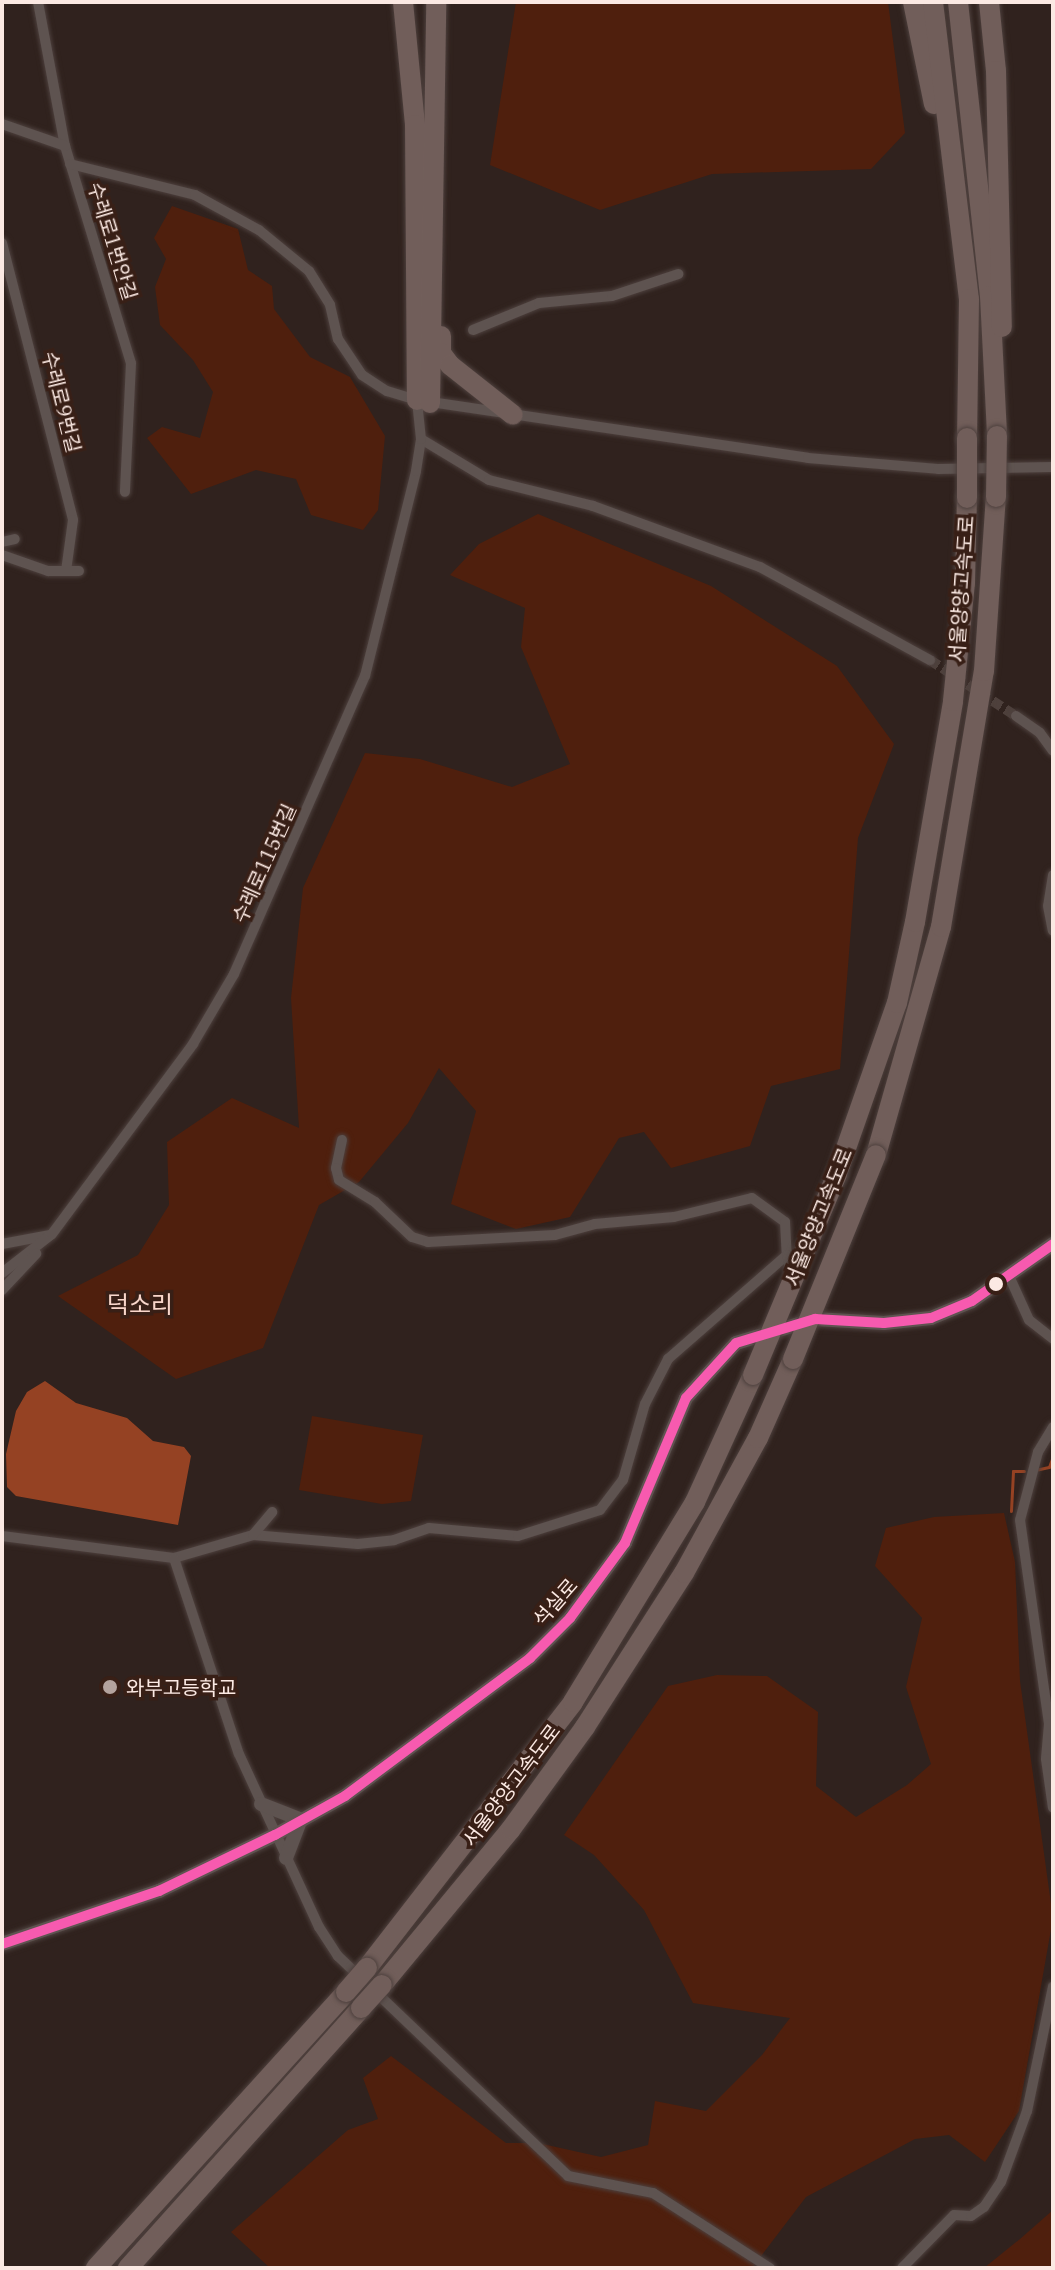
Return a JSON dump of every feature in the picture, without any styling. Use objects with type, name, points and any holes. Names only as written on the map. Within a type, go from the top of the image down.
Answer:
[{"type":"highway","points":[[401,2],[415,125],[424,401]]},
{"type":"highway","points":[[913,2],[963,245]]},
{"type":"highway","name":"서울양양고속도로","points":[[96,2268],[367,1968],[573,1702],[695,1502],[753,1375],[837,1174],[897,1003],[915,922],[953,701],[965,583],[967,438],[972,364],[963,245],[933,2]]},
{"type":"highway","name":"서울양양고속도로","points":[[128,2268],[382,1985],[511,1829],[594,1714],[684,1573],[758,1438],[876,1155],[941,927],[984,671],[996,497],[996,387],[958,2]]},
{"type":"highway","points":[[989,2],[1005,296],[996,387]]},
{"type":"highway","points":[[434,4],[435,297],[441,353],[468,382],[513,415]]},
{"type":"highway","points":[[424,401],[435,297]]},
{"type":"main road","name":"석실로","points":[[2,1944],[159,1891],[275,1835],[356,1788],[548,1641],[625,1543],[699,1378],[736,1343],[790,1324],[931,1318],[1010,1278],[1053,1244]]},
{"type":"main road","points":[[261,1804],[302,1820],[286,1858]]},
{"type":"street","name":"수레로1번안길","points":[[38,2],[65,146],[131,363],[125,492]]},
{"type":"street","points":[[2,124],[65,146]]},
{"type":"street","points":[[70,164],[195,195],[259,230],[309,271],[330,305],[338,339],[362,375],[387,391],[424,401],[808,458],[938,469],[1053,467]]},
{"type":"street","name":"수레로9번길","points":[[2,243],[73,520],[66,571]]},
{"type":"street","points":[[473,330],[539,303],[612,296],[678,274]]},
{"type":"street","name":"수레로115번길","points":[[2,1273],[50,1236],[193,1044],[234,974],[365,676],[403,537],[421,439],[424,401]]},
{"type":"street","points":[[421,439],[489,480],[593,506],[760,567],[930,660]]},
{"type":"street","points":[[2,542],[15,539]]},
{"type":"street","points":[[2,555],[48,571],[79,571]]},
{"type":"street","points":[[1016,716],[1040,733],[1053,751]]},
{"type":"street","points":[[1053,875],[1048,906],[1053,931]]},
{"type":"street","points":[[342,1140],[336,1168],[339,1180],[375,1202],[404,1232],[428,1242],[555,1235],[595,1224],[674,1217],[752,1198],[785,1222],[787,1255],[795,1284],[787,1315],[790,1324]]},
{"type":"street","points":[[2,1244],[50,1236]]},
{"type":"street","points":[[2,1290],[50,1236]]},
{"type":"street","points":[[2,1536],[174,1558],[253,1535],[358,1544],[394,1540],[429,1528],[518,1536],[600,1510],[623,1480],[645,1404],[668,1359],[787,1255]]},
{"type":"street","points":[[1010,1278],[1029,1320],[1053,1339]]},
{"type":"street","points":[[1053,1427],[1038,1452],[1020,1520],[1049,1724],[1046,1759],[1053,1808]]},
{"type":"street","points":[[253,1535],[272,1512]]},
{"type":"street","points":[[174,1558],[261,1804],[338,1956],[396,2018],[568,2176],[653,2193],[770,2268]]},
{"type":"street","points":[[902,2268],[954,2215],[971,2216],[984,2207],[1001,2182],[1027,2111],[1053,1987]]},
{"type":"shaded area","points":[[516,2],[888,2],[905,133],[871,169],[712,174],[600,210],[490,165]]},
{"type":"shaded area","points":[[172,206],[238,229],[248,270],[272,286],[274,309],[310,357],[350,377],[385,436],[378,510],[363,530],[311,515],[296,479],[256,470],[191,494],[147,438],[162,427],[200,438],[213,392],[193,360],[160,325],[155,287],[166,259],[154,238]]},
{"type":"shaded area","points":[[538,514],[711,586],[837,666],[894,744],[858,838],[840,1069],[771,1086],[750,1146],[671,1168],[644,1132],[619,1138],[570,1217],[516,1229],[451,1204],[476,1111],[439,1068],[408,1123],[359,1182],[319,1205],[263,1348],[176,1379],[58,1296],[138,1255],[169,1205],[167,1142],[232,1098],[299,1128],[291,998],[303,888],[365,753],[420,759],[512,787],[570,764],[521,647],[525,608],[450,575],[479,544]]},
{"type":"shaded area","points":[[45,1381],[76,1403],[127,1418],[153,1441],[184,1447],[191,1456],[178,1525],[16,1496],[7,1487],[6,1454],[16,1411],[27,1392]]},
{"type":"shaded area","points":[[312,1416],[423,1435],[411,1501],[382,1504],[299,1490]]},
{"type":"shaded area","points":[[1004,1513],[1015,1562],[1020,1681],[1053,1918],[1019,2111],[985,2162],[949,2135],[915,2139],[806,2197],[752,2268],[270,2268],[231,2232],[348,2130],[378,2119],[363,2078],[391,2056],[506,2143],[538,2143],[601,2157],[648,2145],[655,2101],[706,2111],[762,2055],[790,2018],[693,2003],[644,1910],[594,1855],[564,1835],[668,1686],[717,1675],[767,1676],[818,1712],[816,1786],[856,1817],[907,1785],[931,1764],[906,1687],[922,1618],[875,1566],[886,1528],[934,1517]]},
{"type":"shaded area","points":[[1053,2210],[1053,2268],[984,2268],[1020,2239]]},
{"type":"waterway","points":[[1035,1470],[1049,1467],[1053,1456]]},
{"type":"waterway","points":[[1011,1511],[1013,1471],[1024,1471]]},
{"type":"tunnel","points":[[930,660],[1016,716]]},
{"type":"transit line","points":[[2,1944],[159,1891],[275,1835],[345,1796],[530,1658],[570,1618],[625,1543],[686,1398],[736,1343],[815,1319],[884,1323],[931,1318],[972,1301],[1053,1244]]},
{"type":"place","name":"와부고등학교","points":[[110,1687]]},
{"type":"district","name":"덕소리","points":[[140,1305]]}]
